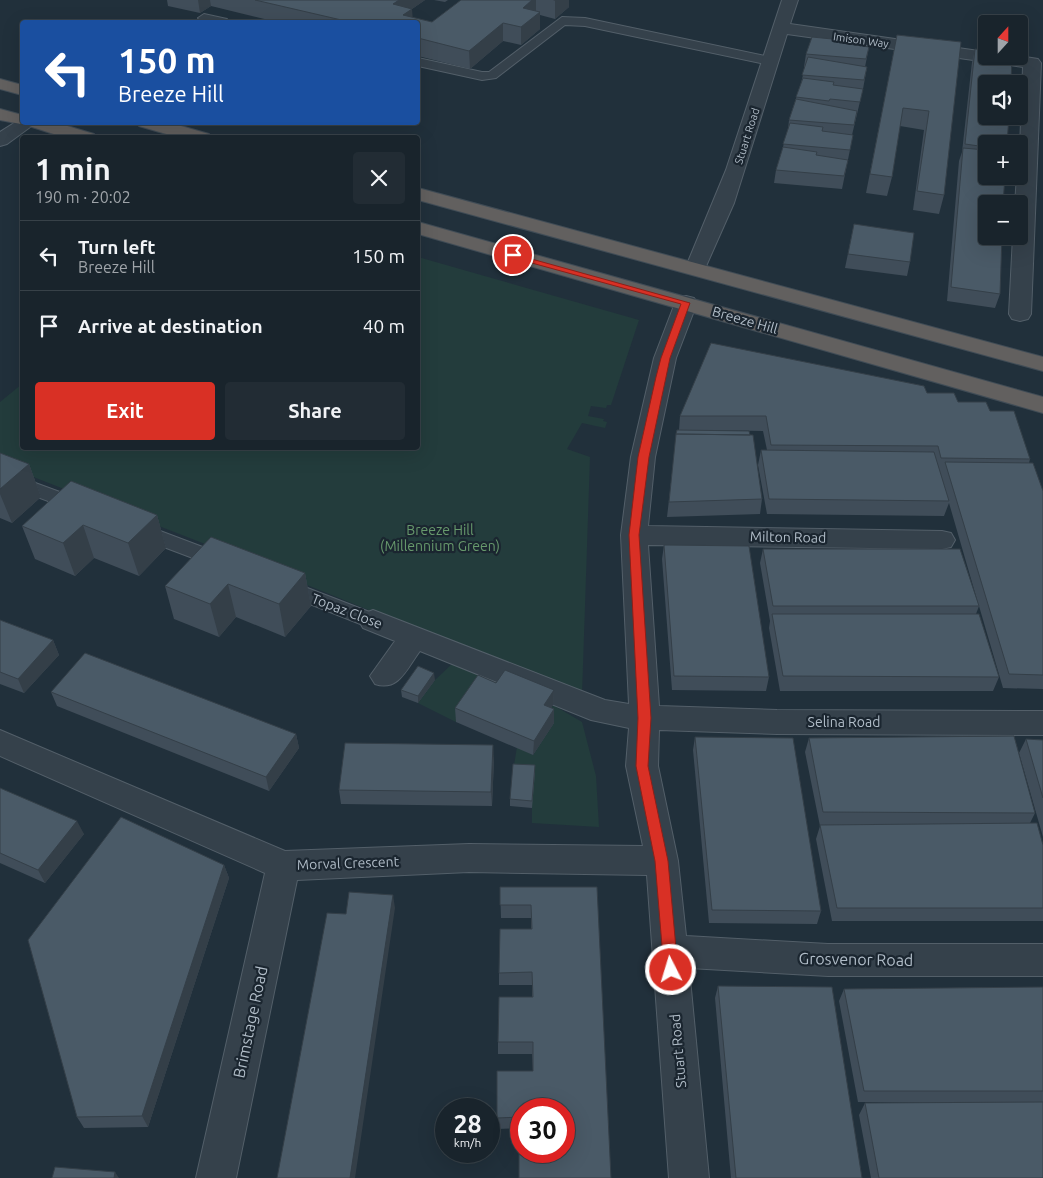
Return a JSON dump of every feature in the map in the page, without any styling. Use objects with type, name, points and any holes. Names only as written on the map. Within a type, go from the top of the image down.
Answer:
[{"type":"highway","points":[[0,84],[20,89]]},
{"type":"highway","points":[[0,114],[20,119]]},
{"type":"highway","points":[[43,125],[77,135]]},
{"type":"highway","points":[[156,125],[191,135]]},
{"type":"highway","points":[[420,195],[1043,364]]},
{"type":"highway","name":"Breeze Hill","points":[[420,229],[1043,405]]},
{"type":"street","name":"Stuart Road","points":[[696,269],[714,233],[747,142],[790,0]]},
{"type":"street","name":"Imison Way","points":[[780,28],[1037,60]]},
{"type":"street","points":[[1020,314],[1036,131],[1037,60]]},
{"type":"street","points":[[0,140],[23,125]]},
{"type":"street","name":"Stuart Road","points":[[686,303],[665,358],[644,457],[634,535],[645,718],[642,766],[662,861],[689,1178]]},
{"type":"street","name":"Milton Road","points":[[634,535],[942,540]]},
{"type":"street","name":"Topaz Close","points":[[373,621],[602,712],[645,718]]},
{"type":"street","points":[[386,676],[414,638]]},
{"type":"street","name":"Selina Road","points":[[645,718],[777,722],[1043,723]]},
{"type":"street","name":"Morval Crescent","points":[[0,742],[283,866],[469,858],[662,861]]},
{"type":"street","name":"Brimstage Road","points":[[216,1178],[283,866]]},
{"type":"street","name":"Grosvenor Road","points":[[669,951],[828,960],[1043,960]]},
{"type":"lane","points":[[204,18],[214,20]]},
{"type":"lane","points":[[420,62],[482,76],[492,75],[562,20],[594,23],[770,61]]},
{"type":"lane","points":[[0,476],[100,515]]},
{"type":"lane","points":[[118,522],[236,568]]},
{"type":"lane","name":"Topaz Close","points":[[264,579],[373,621]]},
{"type":"green space","name":"Breeze Hill (Millennium Green)","points":[[420,258],[639,320],[611,405],[607,405],[606,408],[591,406],[588,416],[604,419],[603,421],[607,422],[605,428],[582,423],[567,449],[590,457],[582,695],[0,464],[0,402],[20,386],[20,450],[420,450]]},
{"type":"green space","points":[[452,664],[505,684],[478,689],[456,722],[418,703],[435,680]]},
{"type":"green space","points":[[553,705],[582,722],[596,776],[599,827],[532,823],[532,808],[513,771],[517,747],[533,755],[553,724],[544,719]]},
{"type":"building","points":[[255,0],[399,0],[393,4],[412,9],[403,15],[432,22],[461,0],[532,0],[523,8],[540,12],[521,27],[503,23],[469,51],[420,39],[420,20],[341,20]]},
{"type":"building","points":[[897,35],[961,42],[944,195],[917,191],[929,111],[903,108],[892,177],[870,174]]},
{"type":"building","points":[[812,37],[842,40],[841,43],[869,47],[866,59],[806,54]]},
{"type":"building","points":[[975,49],[978,49],[978,65],[1012,65],[1011,75],[978,75],[978,125],[1008,125],[1008,135],[978,135],[978,146],[965,144]]},
{"type":"building","points":[[808,57],[867,67],[864,80],[802,75]]},
{"type":"building","points":[[803,78],[834,82],[833,85],[863,89],[860,102],[796,97]]},
{"type":"building","points":[[796,99],[857,111],[854,125],[789,120]]},
{"type":"building","points":[[790,123],[823,127],[822,131],[853,135],[850,150],[783,144]]},
{"type":"building","points":[[783,147],[817,152],[816,155],[848,160],[844,176],[776,170]]},
{"type":"building","points":[[963,148],[978,149],[978,185],[1004,185],[1004,195],[978,195],[978,245],[1002,245],[1000,294],[951,287]]},
{"type":"building","points":[[854,224],[914,233],[910,262],[848,254]]},
{"type":"building","points":[[711,343],[924,386],[927,393],[954,393],[958,402],[986,402],[990,411],[1014,411],[1030,459],[941,458],[938,446],[771,445],[766,416],[680,416]]},
{"type":"building","points":[[677,430],[749,431],[750,435],[676,434]]},
{"type":"building","points":[[676,434],[753,435],[762,499],[669,502]]},
{"type":"building","points":[[761,450],[934,452],[949,501],[769,499]]},
{"type":"building","points":[[0,453],[29,464],[0,489]]},
{"type":"building","points":[[945,462],[1033,463],[1043,491],[1043,675],[1009,674]]},
{"type":"building","points":[[71,481],[157,515],[128,543],[83,525],[63,543],[22,526]]},
{"type":"building","points":[[211,537],[305,573],[279,604],[228,584],[210,604],[165,586]]},
{"type":"building","points":[[664,545],[749,546],[769,677],[674,676]]},
{"type":"building","points":[[763,549],[960,549],[979,606],[773,606]]},
{"type":"building","points":[[772,614],[979,614],[999,677],[783,676]]},
{"type":"building","points":[[0,620],[53,640],[18,679],[0,672]]},
{"type":"building","points":[[85,653],[296,734],[266,777],[51,692]]},
{"type":"building","points":[[418,666],[434,673],[418,696],[401,690]]},
{"type":"building","points":[[505,670],[554,690],[544,705],[554,709],[534,741],[455,708],[478,675],[496,683]]},
{"type":"building","points":[[1014,736],[1035,813],[823,812],[809,738]]},
{"type":"building","points":[[695,737],[793,738],[821,911],[712,910]]},
{"type":"building","points":[[1026,739],[1043,740],[1043,798]]},
{"type":"building","points":[[345,743],[493,745],[491,792],[339,790]]},
{"type":"building","points":[[513,764],[535,765],[532,801],[510,799]]},
{"type":"building","points":[[0,788],[77,821],[38,870],[0,853]]},
{"type":"building","points":[[121,817],[224,865],[142,1116],[77,1117],[28,940]]},
{"type":"building","points":[[1037,823],[1043,845],[1043,908],[837,908],[820,825]]},
{"type":"building","points":[[500,887],[597,887],[611,1178],[519,1178],[519,1163],[575,1163],[575,1098],[510,1098],[510,1117],[500,1118],[500,1098],[497,1098],[497,1071],[533,1071],[533,1042],[498,1042],[499,997],[533,997],[532,972],[499,973],[500,929],[532,929],[531,905],[500,905]]},
{"type":"building","points":[[349,892],[393,895],[350,1178],[277,1178],[327,913],[346,914]]},
{"type":"building","points":[[718,986],[832,987],[862,1178],[736,1178]]},
{"type":"building","points":[[1043,987],[1043,1091],[864,1091],[844,989]]},
{"type":"building","points":[[1043,1102],[1043,1178],[879,1178],[865,1103]]},
{"type":"building","points":[[55,1167],[115,1172],[114,1178],[52,1178]]},
{"type":"route","points":[[513,255],[686,303],[665,358],[644,457],[634,535],[645,718],[642,766],[662,861],[671,970]]}]
